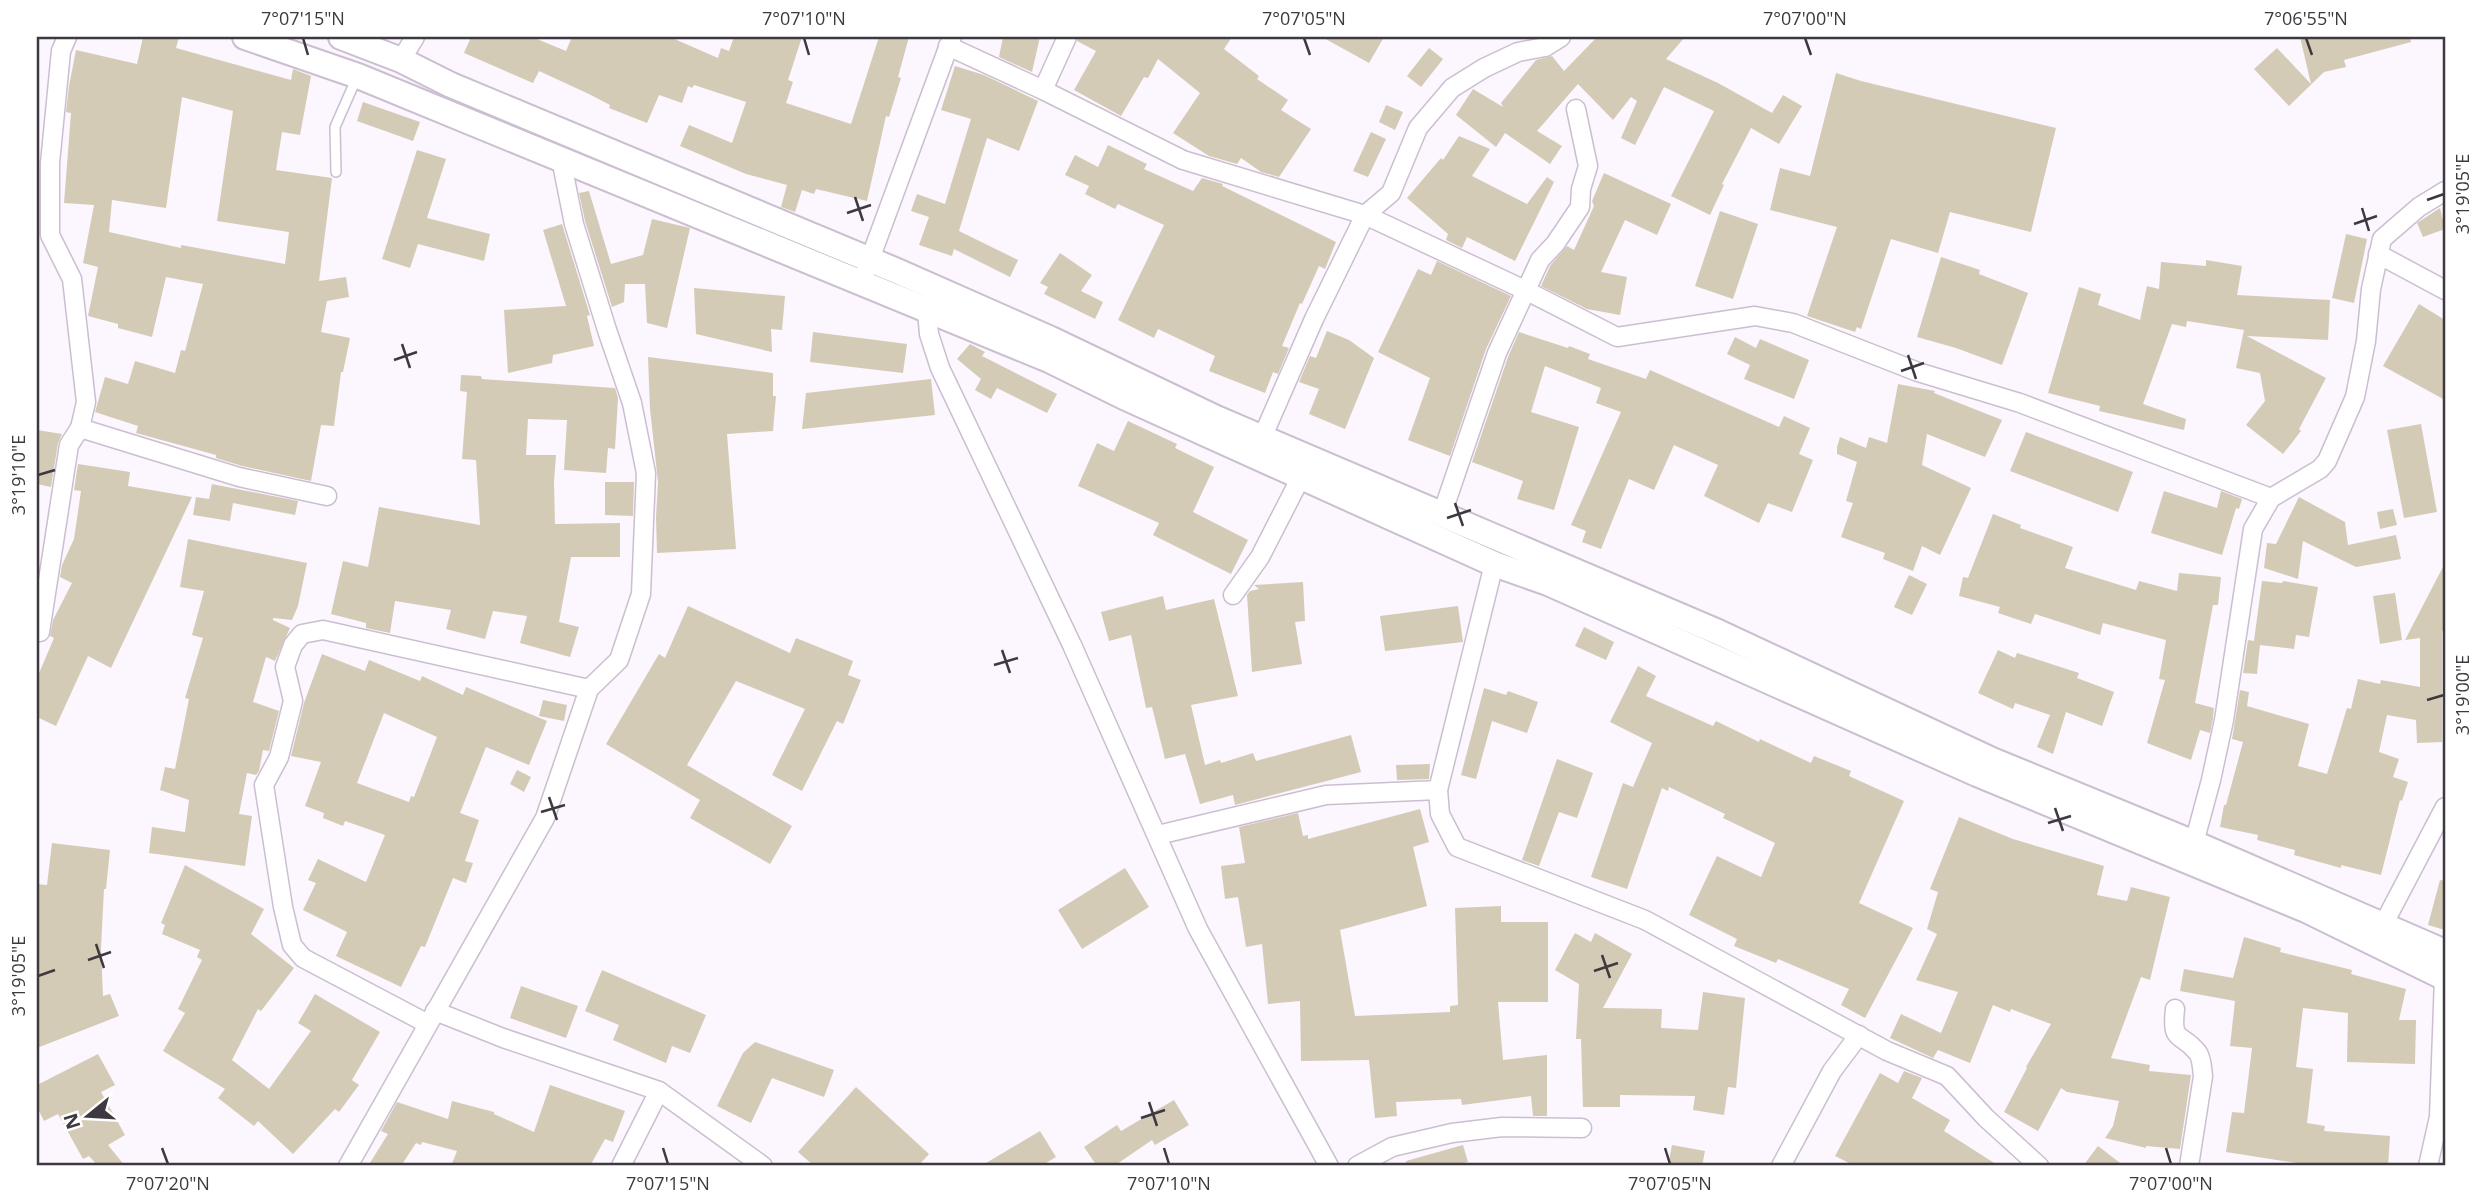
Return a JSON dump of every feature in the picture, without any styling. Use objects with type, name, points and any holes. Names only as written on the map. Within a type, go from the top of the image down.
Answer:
[{"type":"main road","points":[[245,37],[358,76],[561,159],[1027,328],[1262,438],[1718,632],[1992,760],[2445,951]]},
{"type":"main road","points":[[341,37],[401,60],[450,85],[866,271],[927,311],[1049,360],[1124,397],[1494,564],[1548,583],[1978,774],[2306,910],[2445,978]]},
{"type":"street","points":[[40,632],[69,445],[80,428],[86,402],[72,279],[50,235],[50,163],[61,51],[67,37]]},
{"type":"street","points":[[401,60],[415,37]]},
{"type":"street","points":[[1043,90],[1067,37]]},
{"type":"street","points":[[1262,438],[1314,319],[1365,215],[1391,192],[1418,128],[1452,88],[1484,68],[1518,52],[1545,47],[1561,37]]},
{"type":"street","points":[[866,271],[950,42],[1183,160],[1365,215],[1618,337],[1755,316],[1793,323],[1918,372],[2020,403],[2097,431],[2271,498]]},
{"type":"street","points":[[1442,514],[1497,353],[1540,260],[1555,244],[1580,207],[1581,189],[1588,166],[1576,109]]},
{"type":"street","points":[[348,1166],[545,818],[589,689],[619,660],[641,594],[646,473],[632,403],[575,224],[561,159]]},
{"type":"street","points":[[2194,843],[2224,720],[2253,529],[2271,498],[2320,469],[2327,461],[2355,397],[2366,341],[2371,289],[2382,239],[2419,206],[2445,191]]},
{"type":"street","points":[[2378,254],[2445,290]]},
{"type":"street","points":[[927,311],[929,334],[940,368],[1072,645],[1198,929],[1329,1166]]},
{"type":"street","points":[[80,428],[239,477],[327,496]]},
{"type":"street","points":[[1233,595],[1260,556],[1301,477]]},
{"type":"street","points":[[1494,564],[1438,790],[1440,814],[1457,847],[1646,920],[1796,1004],[1887,1051],[1947,1076],[1986,1118],[2039,1166]]},
{"type":"street","points":[[589,689],[323,630],[302,634],[293,645],[285,667],[293,701],[279,757],[264,785],[283,907],[292,945],[303,958],[431,1018],[503,1038],[659,1090],[763,1166]]},
{"type":"street","points":[[1158,835],[1326,795],[1438,790]]},
{"type":"street","points":[[2383,925],[2445,807]]},
{"type":"street","points":[[2428,1166],[2439,1117],[2445,978]]},
{"type":"street","points":[[2175,1009],[2175,1034],[2197,1052],[2202,1061],[2203,1076],[2189,1166]]},
{"type":"street","points":[[1781,1166],[1832,1071],[1859,1035]]},
{"type":"street","points":[[621,1166],[659,1090]]},
{"type":"street","points":[[1357,1166],[1392,1147],[1452,1133],[1502,1127],[1582,1128]]},
{"type":"lane","points":[[336,172],[335,127],[358,76]]},
{"type":"building","points":[[143,37],[179,37],[176,48],[291,80],[293,69],[311,76],[300,135],[282,132],[276,170],[332,178],[319,281],[346,277],[349,297],[327,301],[321,332],[350,338],[341,372],[334,426],[321,425],[311,481],[242,466],[216,458],[216,455],[136,433],[138,426],[95,412],[105,377],[128,384],[135,361],[175,373],[181,350],[185,351],[203,284],[166,277],[152,337],[88,316],[98,267],[83,263],[94,205],[64,203],[71,113],[66,112],[76,50],[137,64]],"holes":[[[182,97],[233,111],[217,221],[289,232],[285,264],[181,245],[181,248],[109,232],[112,200],[166,208]]]},
{"type":"building","points":[[471,37],[532,37],[566,51],[572,37],[670,37],[718,58],[721,48],[729,51],[734,37],[802,37],[788,80],[793,82],[786,103],[851,124],[879,37],[909,37],[898,77],[901,78],[889,117],[886,116],[867,201],[816,189],[814,194],[802,190],[795,212],[781,207],[787,185],[746,174],[680,146],[689,125],[732,143],[746,102],[694,85],[692,88],[688,86],[682,103],[659,95],[647,123],[609,108],[610,105],[539,71],[533,83],[464,53]]},
{"type":"building","points":[[1003,37],[1040,37],[1032,72],[999,57]]},
{"type":"building","points":[[1078,37],[1232,37],[1224,49],[1259,76],[1257,79],[1288,100],[1281,110],[1311,129],[1279,177],[1261,172],[1241,158],[1237,164],[1209,156],[1173,133],[1200,93],[1158,59],[1121,116],[1074,90],[1096,51],[1077,41]]},
{"type":"building","points":[[1322,37],[1384,37],[1369,63]]},
{"type":"building","points":[[1597,37],[1685,37],[1666,59],[1718,83],[1772,113],[1783,95],[1802,106],[1779,144],[1751,128],[1722,184],[1724,185],[1710,215],[1671,196],[1714,111],[1664,87],[1635,145],[1621,138],[1637,101],[1631,97],[1613,120],[1578,84],[1537,131],[1562,146],[1550,164],[1505,133],[1496,147],[1456,115],[1473,89],[1503,107],[1501,103],[1536,60],[1552,56],[1564,71]]},
{"type":"building","points":[[2300,37],[2410,37],[2411,42],[2344,60],[2346,67],[2324,72],[2289,106],[2254,69],[2277,48],[2311,84]]},
{"type":"building","points":[[1429,48],[1443,59],[1421,87],[1407,76]]},
{"type":"building","points":[[955,66],[984,75],[1038,101],[1019,151],[987,138],[959,231],[1018,260],[1010,277],[954,249],[952,256],[919,245],[929,217],[911,211],[917,194],[945,204],[971,119],[941,110]]},
{"type":"building","points":[[1836,73],[2056,128],[2031,232],[1950,212],[1938,253],[1891,239],[1861,329],[1857,327],[1855,332],[1807,316],[1837,227],[1770,210],[1780,168],[1810,176]]},
{"type":"building","points":[[363,102],[420,122],[413,141],[357,121]]},
{"type":"building","points":[[1386,105],[1403,112],[1395,130],[1379,122]]},
{"type":"building","points":[[1371,132],[1386,139],[1368,177],[1353,171]]},
{"type":"building","points":[[1459,136],[1490,149],[1472,176],[1527,204],[1547,177],[1554,182],[1515,261],[1467,237],[1462,248],[1446,240],[1448,234],[1407,198],[1441,158],[1443,160]]},
{"type":"building","points":[[1108,145],[1147,164],[1144,169],[1193,191],[1202,178],[1223,184],[1222,186],[1336,242],[1325,269],[1319,266],[1302,304],[1300,303],[1282,346],[1289,348],[1278,374],[1273,372],[1265,393],[1209,371],[1215,356],[1158,329],[1154,338],[1118,320],[1164,225],[1118,204],[1115,209],[1085,194],[1089,186],[1065,175],[1075,155],[1098,167]]},
{"type":"building","points":[[417,150],[446,159],[427,218],[490,234],[484,261],[418,244],[410,268],[382,259]]},
{"type":"building","points":[[1604,173],[1671,204],[1657,235],[1625,220],[1601,272],[1627,277],[1620,315],[1587,309],[1541,286],[1550,266],[1567,246],[1574,250],[1594,206],[1592,201]]},
{"type":"building","points":[[589,191],[611,264],[643,255],[652,219],[690,228],[667,328],[647,323],[645,284],[625,284],[624,302],[612,307],[579,193]]},
{"type":"building","points":[[2440,208],[2445,229],[2423,237],[2417,223]]},
{"type":"building","points":[[1720,211],[1758,224],[1733,299],[1695,286]]},
{"type":"building","points":[[562,224],[590,315],[587,316],[594,346],[553,355],[552,363],[508,373],[504,310],[566,306],[543,230]]},
{"type":"building","points":[[2346,234],[2367,239],[2354,303],[2332,298]]},
{"type":"building","points":[[1060,253],[1092,275],[1081,291],[1103,302],[1095,319],[1044,294],[1048,287],[1040,283]]},
{"type":"building","points":[[1941,257],[1980,270],[1979,274],[2028,293],[2002,365],[1917,337]]},
{"type":"building","points":[[2206,260],[2242,266],[2237,295],[2330,300],[2328,340],[2247,336],[2326,378],[2299,429],[2301,431],[2283,454],[2246,425],[2265,401],[2260,373],[2236,368],[2244,330],[2187,321],[2186,327],[2172,324],[2143,404],[2186,419],[2184,430],[2099,411],[2100,406],[2048,393],[2079,287],[2101,294],[2098,305],[2140,320],[2147,286],[2159,289],[2161,262],[2206,266]]},
{"type":"building","points":[[1437,261],[1511,296],[1486,349],[1450,456],[1408,440],[1430,378],[1378,352],[1418,269],[1431,275]]},
{"type":"building","points":[[694,288],[785,296],[782,330],[771,329],[772,352],[696,334]]},
{"type":"building","points":[[2419,304],[2445,320],[2445,400],[2383,366]]},
{"type":"building","points":[[1327,331],[1349,340],[1374,358],[1345,429],[1309,414],[1319,389],[1299,382],[1310,356],[1316,358]]},
{"type":"building","points":[[813,332],[907,344],[903,373],[810,362]]},
{"type":"building","points":[[1519,332],[1568,348],[1569,346],[1590,354],[1588,359],[1646,379],[1650,370],[1779,427],[1784,416],[1810,428],[1799,454],[1813,460],[1792,512],[1768,503],[1759,523],[1704,496],[1718,465],[1674,445],[1654,490],[1629,479],[1601,549],[1582,542],[1586,531],[1571,525],[1621,412],[1596,403],[1601,388],[1545,366],[1531,412],[1579,427],[1554,510],[1517,499],[1523,481],[1472,462]]},
{"type":"building","points":[[1735,337],[1756,348],[1760,339],[1809,360],[1794,399],[1744,379],[1750,365],[1727,354]]},
{"type":"building","points":[[970,344],[985,352],[982,356],[1057,394],[1047,413],[997,388],[991,399],[975,390],[981,379],[957,359]]},
{"type":"building","points":[[648,357],[773,373],[773,396],[776,396],[773,431],[727,434],[736,549],[657,553],[658,482],[650,409]]},
{"type":"building","points":[[461,375],[481,376],[482,379],[615,388],[618,398],[615,449],[608,448],[606,473],[564,470],[567,420],[528,419],[526,455],[556,455],[555,524],[620,523],[620,557],[571,557],[559,622],[579,627],[570,657],[520,643],[527,616],[493,611],[485,639],[446,629],[451,610],[395,601],[390,633],[366,628],[366,623],[331,614],[343,561],[368,567],[379,507],[480,525],[476,460],[462,459],[467,392],[460,391]]},
{"type":"building","points":[[931,379],[935,415],[802,429],[806,393]]},
{"type":"building","points":[[1898,384],[1935,391],[1934,393],[2002,420],[1985,457],[1927,434],[1922,465],[1971,488],[1940,555],[1922,546],[1913,571],[1883,559],[1885,553],[1841,537],[1853,503],[1846,501],[1857,462],[1837,454],[1840,437],[1866,448],[1869,437],[1887,443]]},
{"type":"building","points":[[1128,421],[1177,444],[1175,448],[1214,467],[1193,512],[1248,540],[1231,574],[1153,535],[1159,523],[1078,486],[1097,443],[1114,451]]},
{"type":"building","points":[[2421,424],[2437,512],[2404,518],[2387,430]]},
{"type":"building","points":[[37,430],[62,434],[51,487],[37,484]]},
{"type":"building","points":[[2026,432],[2133,472],[2118,512],[2010,471]]},
{"type":"building","points":[[78,464],[130,472],[128,486],[192,497],[111,668],[88,656],[56,726],[37,717],[37,678],[54,638],[50,636],[53,620],[72,583],[60,577],[62,565],[74,539],[81,491],[74,490]]},
{"type":"building","points":[[605,482],[634,482],[633,516],[605,515]]},
{"type":"building","points":[[212,484],[298,501],[295,515],[233,503],[230,521],[193,515],[196,497],[209,499]]},
{"type":"building","points":[[2164,491],[2217,508],[2221,491],[2242,499],[2239,509],[2236,508],[2222,555],[2151,533]]},
{"type":"building","points":[[2299,497],[2345,522],[2348,545],[2396,535],[2401,559],[2356,567],[2303,541],[2298,579],[2264,568],[2267,543],[2276,544]]},
{"type":"building","points":[[2393,509],[2397,525],[2380,529],[2377,512]]},
{"type":"building","points":[[1993,514],[2021,525],[2020,528],[2073,547],[2065,568],[2136,590],[2139,581],[2177,591],[2179,573],[2221,577],[2218,605],[2213,605],[2195,703],[2214,708],[2213,718],[2210,733],[2200,730],[2191,760],[2147,743],[2165,680],[2159,679],[2166,640],[2103,623],[2100,635],[2035,614],[2031,624],[1998,613],[2000,607],[1959,596],[1963,577],[1968,578]]},
{"type":"building","points":[[188,539],[307,563],[298,606],[292,620],[273,618],[290,628],[275,661],[266,657],[253,702],[279,711],[269,751],[263,750],[259,771],[256,775],[247,773],[239,814],[252,816],[245,866],[149,853],[152,827],[185,832],[189,800],[160,790],[165,767],[175,769],[189,699],[185,698],[203,638],[192,635],[204,591],[180,587]]},
{"type":"building","points":[[2445,563],[2442,742],[2417,743],[2416,720],[2387,715],[2379,752],[2399,759],[2393,777],[2408,782],[2402,801],[2400,800],[2381,875],[2341,865],[2341,868],[2294,855],[2295,850],[2257,840],[2258,835],[2220,827],[2243,742],[2232,739],[2240,690],[2249,692],[2247,706],[2309,724],[2298,766],[2327,774],[2347,708],[2351,709],[2358,679],[2380,684],[2381,680],[2420,687],[2420,638],[2405,640]]},
{"type":"building","points":[[1909,575],[1927,584],[1912,615],[1894,607]]},
{"type":"building","points":[[2262,581],[2283,581],[2318,587],[2309,637],[2296,635],[2294,649],[2260,645],[2257,674],[2243,673],[2248,640],[2254,641]]},
{"type":"building","points":[[1303,582],[1305,621],[1295,622],[1302,664],[1252,672],[1247,595],[1250,591],[1259,589],[1254,585]]},
{"type":"building","points":[[2395,593],[2402,640],[2380,644],[2373,596]]},
{"type":"building","points":[[1163,596],[1166,610],[1214,599],[1238,696],[1191,705],[1205,765],[1253,753],[1256,761],[1351,735],[1361,772],[1235,805],[1233,795],[1200,804],[1185,754],[1165,759],[1152,707],[1146,708],[1131,635],[1109,641],[1101,612]]},
{"type":"building","points":[[688,606],[790,653],[796,638],[853,661],[848,675],[861,680],[843,724],[837,721],[802,791],[772,775],[805,709],[736,681],[687,765],[792,826],[770,864],[690,818],[700,800],[606,744],[659,654],[665,658]]},
{"type":"building","points":[[1458,606],[1463,642],[1385,651],[1380,616]]},
{"type":"building","points":[[1584,627],[1614,642],[1606,660],[1575,646]]},
{"type":"building","points":[[1998,650],[2015,658],[2017,653],[2079,673],[2077,678],[2114,692],[2102,726],[2066,712],[2053,754],[2037,747],[2050,715],[2015,703],[2013,709],[1978,693]]},
{"type":"building","points":[[322,654],[365,671],[369,660],[420,681],[422,676],[463,695],[466,687],[547,721],[529,765],[486,747],[460,813],[479,820],[465,861],[473,863],[466,883],[453,878],[425,947],[421,946],[401,987],[336,956],[347,932],[303,910],[316,883],[308,880],[318,859],[366,882],[385,835],[345,821],[343,826],[323,818],[324,813],[305,806],[321,762],[291,756],[304,703]],"holes":[[[384,713],[437,737],[414,797],[411,796],[409,802],[357,783]]]},
{"type":"building","points":[[1638,666],[1656,676],[1646,696],[1713,726],[1716,721],[1811,763],[1814,756],[1851,771],[1849,776],[1904,801],[1859,903],[1913,928],[1865,1018],[1841,1005],[1849,989],[1778,959],[1776,963],[1734,946],[1737,939],[1689,915],[1717,856],[1761,877],[1775,843],[1723,818],[1725,814],[1669,787],[1668,791],[1662,788],[1627,889],[1591,877],[1623,783],[1633,787],[1652,743],[1610,722]]},
{"type":"building","points":[[1484,688],[1506,695],[1508,691],[1538,702],[1527,733],[1492,721],[1476,779],[1461,775]]},
{"type":"building","points":[[543,700],[567,705],[564,721],[539,716]]},
{"type":"building","points":[[1557,759],[1593,773],[1577,818],[1559,812],[1539,866],[1522,860]]},
{"type":"building","points":[[1430,764],[1429,779],[1397,780],[1396,765]]},
{"type":"building","points":[[517,770],[531,777],[524,792],[510,784]]},
{"type":"building","points":[[1420,809],[1429,842],[1413,847],[1427,906],[1340,930],[1355,1016],[1450,1012],[1450,1006],[1458,1005],[1455,908],[1501,906],[1501,922],[1548,922],[1548,1002],[1498,1002],[1503,1060],[1547,1055],[1547,1116],[1533,1116],[1531,1096],[1462,1105],[1461,1099],[1396,1102],[1397,1116],[1375,1118],[1369,1060],[1301,1061],[1300,1001],[1268,1004],[1262,944],[1246,947],[1238,897],[1225,899],[1221,866],[1245,863],[1239,827],[1298,813],[1303,836],[1308,835],[1308,839]]},
{"type":"building","points":[[1959,817],[2013,839],[2104,866],[2097,895],[2127,901],[2131,887],[2170,897],[2150,980],[2141,977],[2111,1058],[2150,1065],[2149,1071],[2191,1075],[2180,1149],[2146,1148],[2105,1138],[2113,1126],[2119,1101],[2067,1092],[2061,1088],[2038,1131],[2004,1112],[2051,1024],[1993,1005],[1970,1063],[1938,1050],[1933,1058],[1890,1038],[1901,1014],[1941,1033],[1958,992],[1916,980],[1937,934],[1927,929],[1938,892],[1930,889]]},
{"type":"building","points":[[52,843],[110,850],[104,889],[101,948],[103,996],[110,994],[119,1016],[37,1048],[37,884],[47,885]]},
{"type":"building","points":[[185,865],[264,909],[251,934],[294,968],[261,1011],[258,1009],[232,1060],[269,1089],[311,1031],[298,1023],[315,994],[380,1032],[352,1080],[359,1085],[339,1112],[335,1109],[293,1154],[258,1121],[254,1126],[218,1098],[225,1089],[163,1051],[185,1013],[178,1009],[202,960],[197,957],[200,950],[162,934],[165,925],[161,923]]},
{"type":"building","points":[[1125,868],[1149,907],[1082,949],[1058,910]]},
{"type":"building","points":[[2440,880],[2445,881],[2445,930],[2428,925]]},
{"type":"building","points":[[1575,933],[1591,942],[1595,933],[1632,954],[1603,1008],[1662,1009],[1661,1028],[1698,1030],[1703,992],[1745,998],[1736,1088],[1728,1087],[1724,1115],[1693,1110],[1695,1096],[1620,1095],[1620,1107],[1583,1107],[1581,1039],[1576,1039],[1579,984],[1555,970]]},
{"type":"building","points":[[2244,937],[2281,948],[2280,952],[2352,970],[2351,974],[2406,989],[2399,1020],[2416,1020],[2415,1064],[2347,1062],[2348,1013],[2303,1008],[2296,1067],[2313,1069],[2307,1123],[2325,1126],[2324,1131],[2390,1136],[2388,1166],[2316,1166],[2226,1152],[2232,1112],[2244,1113],[2252,1048],[2230,1046],[2235,1001],[2180,991],[2184,969],[2233,978]]},
{"type":"building","points":[[602,970],[706,1015],[690,1053],[672,1046],[666,1063],[613,1040],[619,1025],[585,1011]]},
{"type":"building","points":[[521,986],[578,1006],[566,1038],[510,1018]]},
{"type":"building","points":[[755,1042],[834,1070],[824,1097],[772,1078],[751,1123],[717,1106],[743,1053]]},
{"type":"building","points":[[98,1054],[115,1085],[101,1092],[125,1135],[108,1145],[125,1166],[98,1166],[89,1156],[83,1159],[58,1114],[44,1121],[37,1107],[37,1085]]},
{"type":"building","points":[[1904,1071],[1922,1078],[1912,1098],[1950,1120],[1944,1131],[1999,1166],[1855,1166],[1835,1156],[1880,1073],[1898,1083]]},
{"type":"building","points":[[550,1085],[625,1111],[613,1142],[605,1139],[590,1166],[451,1166],[457,1151],[422,1142],[421,1145],[416,1143],[401,1166],[368,1166],[388,1134],[381,1131],[397,1102],[448,1119],[452,1101],[494,1112],[534,1132]]},
{"type":"building","points":[[856,1087],[929,1154],[918,1166],[814,1166],[798,1152]]},
{"type":"building","points":[[1174,1100],[1189,1125],[1155,1145],[1152,1140],[1114,1166],[1097,1166],[1084,1147],[1117,1125],[1121,1131]]},
{"type":"building","points":[[1040,1131],[1056,1157],[1041,1166],[981,1166]]},
{"type":"building","points":[[1463,1145],[1468,1162],[1450,1166],[1406,1166],[1406,1161]]},
{"type":"building","points":[[1672,1145],[1705,1151],[1702,1166],[1668,1166]]},
{"type":"building","points":[[2098,1146],[2124,1166],[2083,1166]]}]
